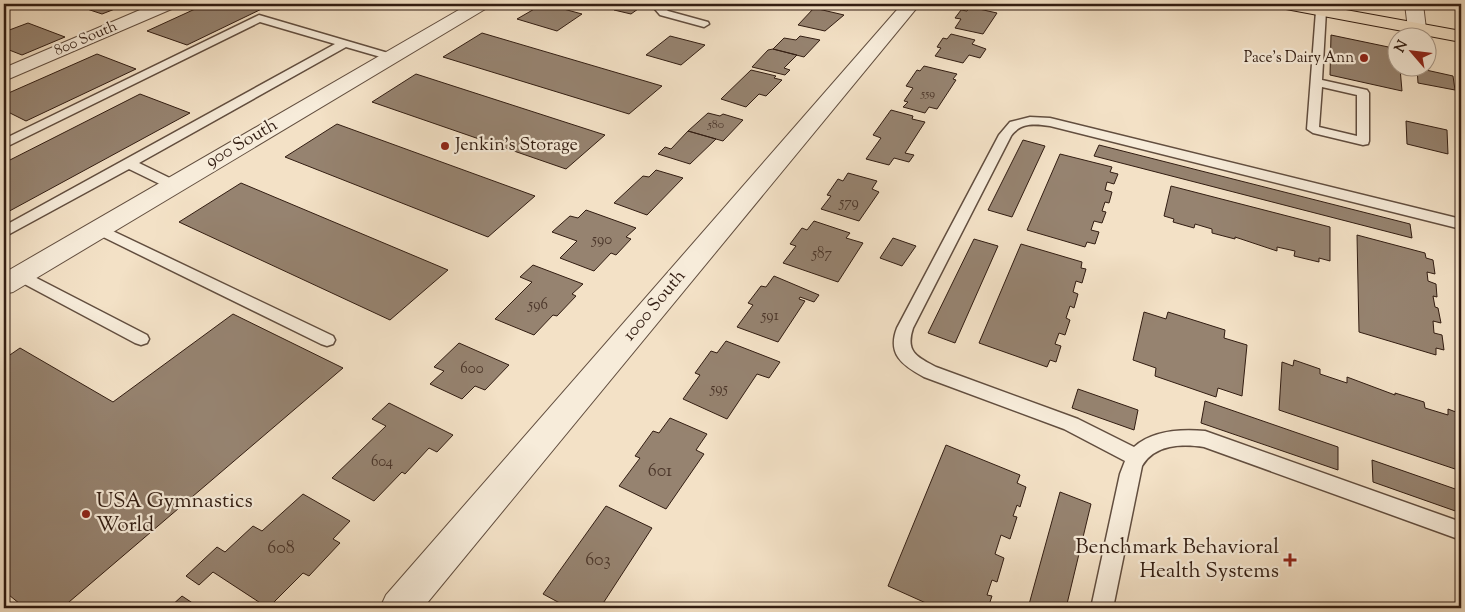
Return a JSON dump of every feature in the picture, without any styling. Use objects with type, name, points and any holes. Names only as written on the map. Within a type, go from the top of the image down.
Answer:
[{"type":"main road","points":[[1286,4],[1412,28]]},
{"type":"main road","points":[[1438,33],[1461,37]]},
{"type":"street","name":"800 South","points":[[4,75],[168,4]]},
{"type":"street","name":"900 South","points":[[12,280],[481,4]]},
{"type":"street","name":"1000 South","points":[[399,608],[911,4]]},
{"type":"street","points":[[1414,4],[1417,28]]},
{"type":"lane","points":[[665,4],[659,8],[664,13],[704,24]]},
{"type":"lane","points":[[1316,82],[1363,92],[1364,141],[1313,129],[1316,82],[1321,10]]},
{"type":"lane","points":[[4,144],[259,18],[391,57]]},
{"type":"lane","points":[[4,232],[345,43]]},
{"type":"lane","points":[[1136,457],[1071,424],[930,372],[918,366],[903,352],[901,344],[905,328],[1005,135],[1012,125],[1026,120],[1050,122],[1461,224]]},
{"type":"lane","points":[[128,163],[173,185]]},
{"type":"lane","points":[[98,230],[327,340]]},
{"type":"lane","points":[[12,280],[140,339]]},
{"type":"lane","points":[[1102,608],[1130,474],[1136,457],[1152,446],[1173,437],[1205,439],[1461,531]]},
{"type":"building","points":[[72,4],[111,4],[120,7],[102,14]]},
{"type":"building","points":[[206,4],[272,4],[187,45],[147,31]]},
{"type":"building","points":[[543,4],[582,14],[557,31],[517,19]]},
{"type":"building","points":[[622,4],[645,4],[631,14],[614,10]]},
{"type":"building","points":[[970,7],[997,13],[983,34],[955,28],[961,19],[955,18],[961,10],[967,11]]},
{"type":"building","points":[[814,8],[844,15],[825,31],[798,25]]},
{"type":"building","points":[[28,23],[65,37],[22,55],[4,48],[4,32]]},
{"type":"building","points":[[482,33],[662,86],[629,114],[443,57]]},
{"type":"building","points":[[951,34],[975,40],[972,44],[986,49],[980,58],[969,55],[963,63],[935,56],[941,48],[937,47],[943,38],[947,39]]},
{"type":"building","name":"Pace's Dairy Ann","points":[[1331,35],[1388,47],[1388,78],[1401,78],[1402,91],[1330,75]]},
{"type":"building","points":[[670,36],[705,45],[681,65],[646,55]]},
{"type":"building","points":[[800,36],[820,40],[804,57],[773,49],[784,38],[796,40]]},
{"type":"building","points":[[773,49],[797,55],[784,68],[790,70],[785,75],[752,67],[768,50]]},
{"type":"building","points":[[97,54],[136,69],[26,121],[4,110],[4,95]]},
{"type":"building","points":[[924,66],[957,74],[953,79],[956,80],[937,109],[929,107],[925,113],[903,107],[908,102],[904,101],[913,88],[906,86],[917,70],[920,71]]},
{"type":"building","points":[[751,70],[776,76],[774,78],[782,80],[766,96],[759,94],[746,107],[721,99]]},
{"type":"building","points":[[1438,73],[1453,76],[1455,90],[1418,83],[1418,78],[1438,78]]},
{"type":"building","points":[[416,74],[605,135],[566,169],[372,102]]},
{"type":"building","points":[[140,94],[190,113],[4,214],[4,163]]},
{"type":"building","points":[[891,110],[913,116],[912,119],[925,122],[905,153],[914,155],[909,162],[894,158],[889,165],[866,159],[881,138],[873,135]]},
{"type":"building","points":[[708,113],[720,116],[723,114],[743,120],[723,141],[688,131]]},
{"type":"building","points":[[1406,121],[1447,130],[1448,154],[1407,144]]},
{"type":"building","points":[[337,124],[535,196],[488,237],[285,157]]},
{"type":"building","points":[[688,131],[716,139],[690,164],[658,154],[665,147],[671,149]]},
{"type":"building","points":[[1023,140],[1045,146],[1012,217],[988,210]]},
{"type":"building","points":[[1099,145],[1410,224],[1412,238],[1094,156]]},
{"type":"building","points":[[1060,154],[1112,167],[1110,172],[1118,174],[1114,184],[1107,182],[1105,190],[1112,192],[1109,203],[1105,202],[1102,211],[1106,212],[1102,223],[1094,221],[1091,230],[1099,232],[1095,244],[1087,242],[1085,247],[1027,230]]},
{"type":"building","points":[[656,170],[683,178],[647,215],[614,203],[643,176],[649,177]]},
{"type":"building","points":[[848,173],[877,181],[872,189],[879,192],[859,221],[821,209],[831,196],[827,195],[838,179],[843,181]]},
{"type":"building","points":[[241,183],[448,270],[390,320],[179,222]]},
{"type":"building","points":[[1171,186],[1330,227],[1330,261],[1319,258],[1319,262],[1294,256],[1295,251],[1277,247],[1277,251],[1235,237],[1235,239],[1212,233],[1212,229],[1195,224],[1194,228],[1173,222],[1174,219],[1164,216]]},
{"type":"building","points":[[586,210],[636,228],[626,237],[631,239],[616,255],[611,253],[594,271],[560,258],[577,241],[552,232],[570,216],[578,218]]},
{"type":"building","points":[[814,221],[850,233],[846,238],[863,243],[838,282],[783,263],[796,246],[790,244],[802,228],[807,230]]},
{"type":"building","points":[[1357,235],[1425,253],[1426,258],[1433,260],[1435,274],[1427,272],[1428,281],[1436,284],[1437,297],[1433,296],[1441,323],[1433,321],[1434,333],[1442,335],[1444,350],[1436,348],[1436,355],[1359,332]]},
{"type":"building","points":[[893,238],[916,246],[902,266],[880,258]]},
{"type":"building","points":[[974,239],[998,246],[955,343],[928,333]]},
{"type":"building","points":[[1021,244],[1082,262],[1081,268],[1086,269],[1082,283],[1076,281],[1073,292],[1078,294],[1074,308],[1070,306],[1066,318],[1070,320],[1065,335],[1059,333],[1055,344],[1061,346],[1056,362],[1050,360],[1047,367],[979,343]]},
{"type":"building","points":[[533,265],[583,284],[572,294],[576,296],[557,316],[553,315],[534,335],[495,319],[532,282],[520,277]]},
{"type":"building","points":[[774,276],[819,295],[814,302],[800,297],[799,299],[805,301],[778,342],[737,327],[753,305],[748,303],[761,286],[766,287]]},
{"type":"building","points":[[1144,312],[1166,319],[1168,312],[1225,330],[1224,338],[1247,345],[1242,396],[1218,388],[1216,397],[1155,376],[1156,368],[1133,360]]},
{"type":"building","points":[[233,314],[343,368],[62,608],[25,608],[4,591],[4,359],[20,348],[113,402]]},
{"type":"building","points":[[726,341],[780,362],[769,378],[757,374],[727,419],[683,399],[700,375],[695,373],[711,351],[717,353]]},
{"type":"building","points":[[459,343],[509,365],[485,390],[475,386],[462,399],[430,384],[444,371],[434,367]]},
{"type":"building","points":[[1294,360],[1320,369],[1320,374],[1347,383],[1347,377],[1395,395],[1395,393],[1424,402],[1425,408],[1448,415],[1448,409],[1461,414],[1461,471],[1279,410],[1282,362],[1293,366]]},
{"type":"building","points":[[1078,389],[1138,410],[1134,430],[1072,408]]},
{"type":"building","points":[[1205,401],[1338,447],[1338,470],[1201,423]]},
{"type":"building","points":[[389,403],[453,435],[437,452],[429,448],[405,474],[402,472],[374,501],[332,478],[386,426],[372,419]]},
{"type":"building","points":[[670,418],[707,434],[696,450],[704,454],[666,509],[619,486],[640,458],[635,456],[653,431],[659,433]]},
{"type":"building","points":[[946,445],[1020,475],[1017,483],[1026,487],[1020,507],[1017,505],[1013,516],[1017,517],[1010,539],[1001,535],[995,554],[1004,558],[997,582],[992,580],[987,595],[992,596],[988,608],[937,608],[888,586]]},
{"type":"building","points":[[1372,460],[1461,491],[1461,513],[1373,482]]},
{"type":"building","points":[[1060,492],[1091,504],[1066,608],[1028,608]]},
{"type":"building","points":[[303,494],[350,521],[333,539],[340,543],[309,576],[303,573],[268,608],[213,572],[199,585],[186,576],[217,547],[225,552],[253,526],[262,531]]},
{"type":"building","points":[[606,506],[652,528],[600,608],[569,608],[543,594]]},
{"type":"building","points":[[182,596],[200,608],[169,608]]},
{"type":"place","name":"Pace's Dairy Ann","points":[[1364,58]]},
{"type":"place","name":"Jenkin's Storage","points":[[445,146]]},
{"type":"place","name":"USA Gymnastics World","points":[[86,514]]},
{"type":"place","name":"Benchmark Behavioral Health Systems","points":[[1290,560]]}]
